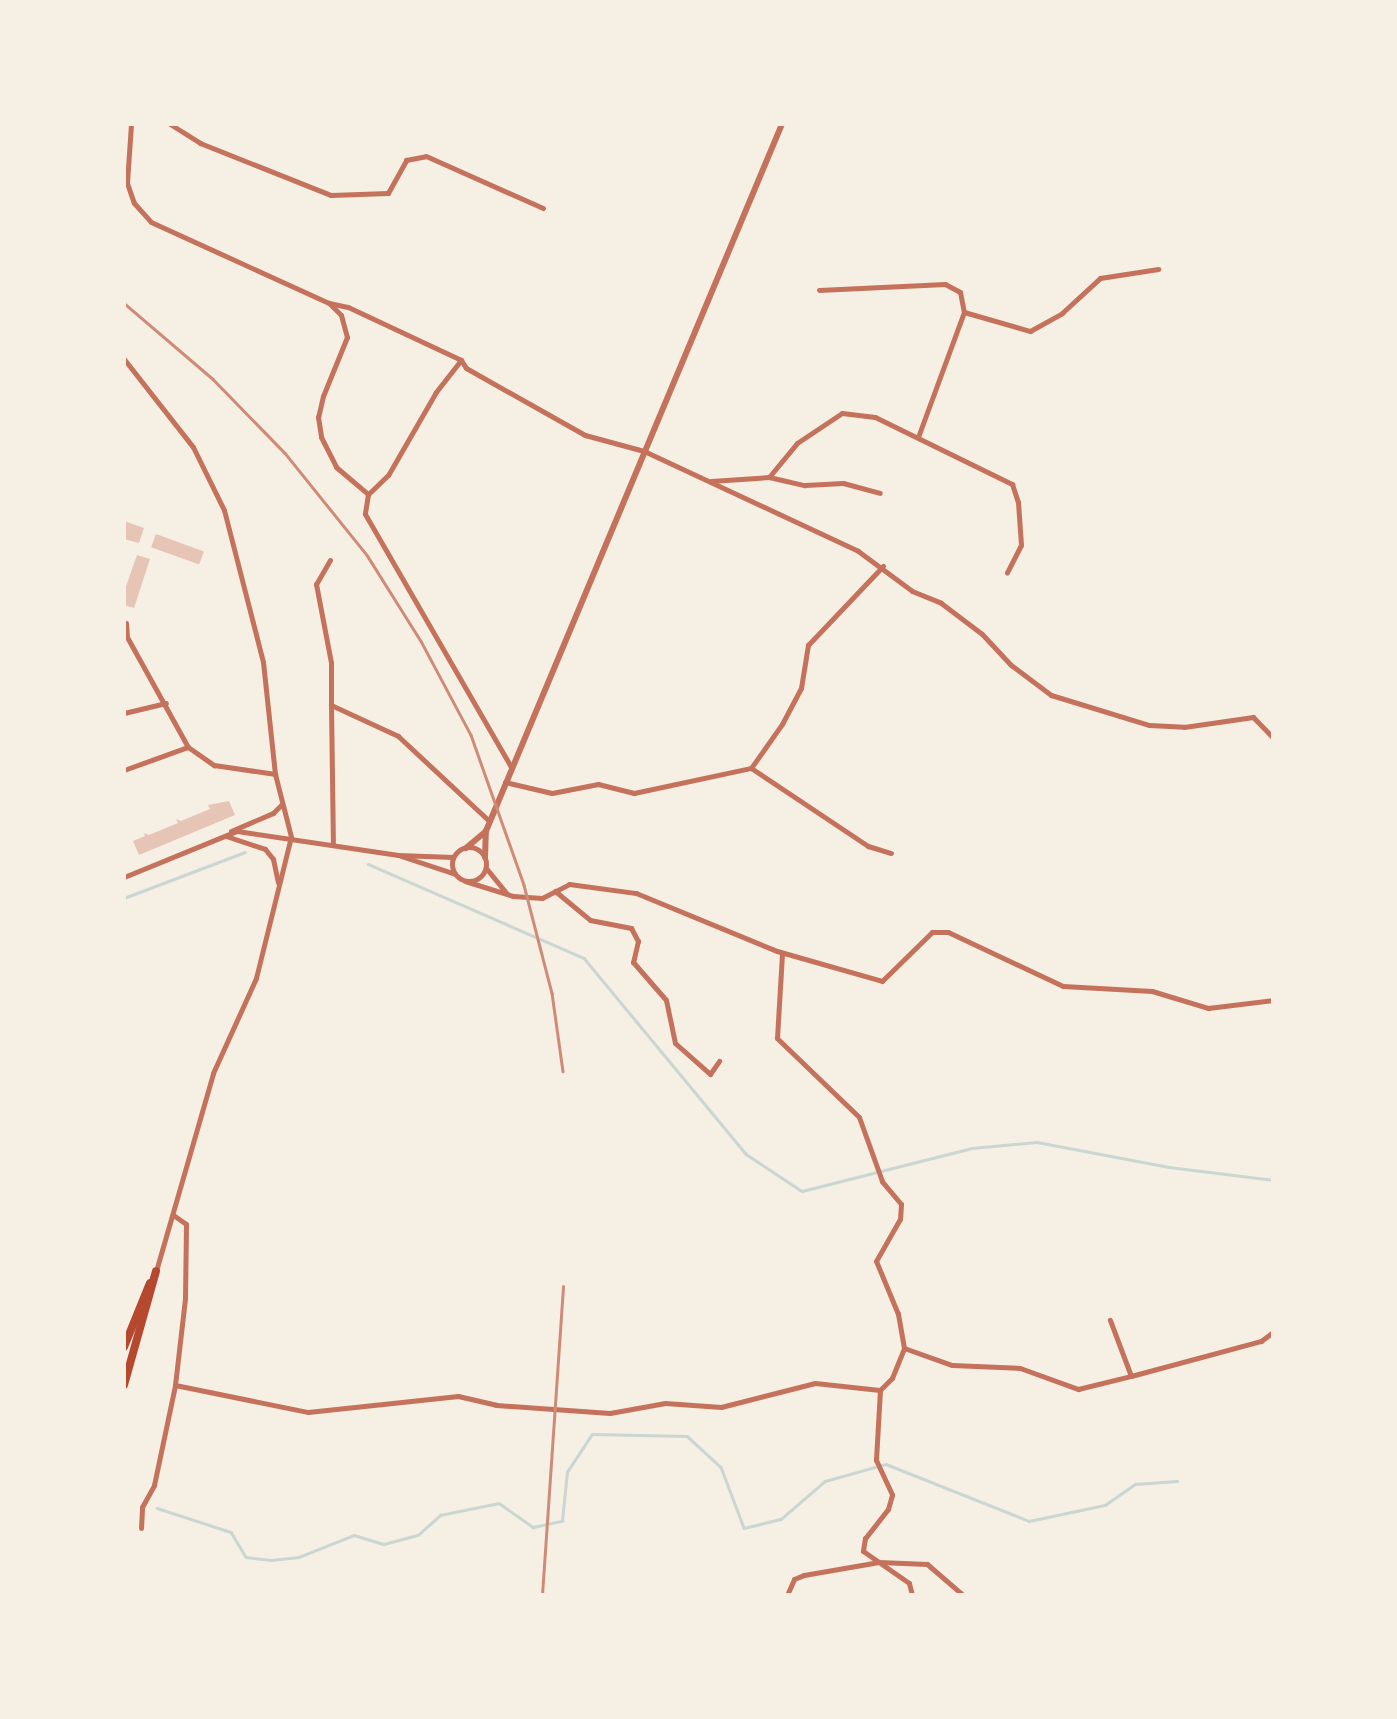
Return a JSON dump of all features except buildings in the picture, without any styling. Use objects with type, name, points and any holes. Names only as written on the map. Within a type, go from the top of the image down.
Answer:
[{"type":"main road","points":[[124,1347],[156,1271]]},
{"type":"main road","points":[[124,1395],[156,1271]]},
{"type":"main road","points":[[124,1385],[131,1373]]},
{"type":"street","points":[[131,124],[126,150],[126,183],[134,203]]},
{"type":"street","points":[[170,124],[200,143],[331,195],[388,193],[406,160],[426,156],[543,208]]},
{"type":"street","points":[[513,897],[501,890],[486,868],[486,831],[489,821],[782,124]]},
{"type":"street","points":[[124,199],[134,203],[165,230],[329,303],[348,307],[461,360],[466,368],[585,435],[644,451],[883,566],[912,591],[941,603],[982,634],[1011,665],[1051,695],[1149,725],[1184,727],[1253,717],[1273,738]]},
{"type":"street","points":[[964,312],[1024,330],[1038,330],[1100,278],[1158,268]]},
{"type":"street","points":[[819,290],[945,284],[960,292],[964,312],[918,437]]},
{"type":"street","points":[[329,303],[341,315],[347,337],[323,396],[318,417],[321,437],[336,467],[368,494]]},
{"type":"street","points":[[124,359],[193,447],[224,510],[263,662],[275,774],[291,838],[256,978],[213,1073],[156,1271]]},
{"type":"street","points":[[461,360],[436,391],[388,475],[368,494],[365,514],[380,545],[511,768]]},
{"type":"street","points":[[769,477],[797,443],[842,413],[859,412],[918,437],[1012,484],[1018,502],[1021,545],[1007,573]]},
{"type":"street","points":[[708,481],[769,477],[805,485],[843,483],[880,492]]},
{"type":"street","points":[[330,560],[316,584],[331,663],[333,844]]},
{"type":"street","points":[[505,782],[552,793],[598,784],[634,793],[751,768],[782,724],[801,688],[808,645],[883,566]]},
{"type":"street","points":[[126,623],[127,637],[195,757],[214,765],[275,774]]},
{"type":"street","points":[[124,713],[145,711],[166,703]]},
{"type":"street","points":[[331,705],[398,736],[489,821]]},
{"type":"street","points":[[124,770],[188,747]]},
{"type":"street","points":[[751,768],[868,846],[891,853]]},
{"type":"street","points":[[226,836],[239,824],[274,813],[281,805]]},
{"type":"street","points":[[124,877],[237,831],[398,855],[453,858],[486,831]]},
{"type":"street","points":[[226,836],[265,849],[273,859],[278,889]]},
{"type":"street","points":[[466,848],[477,849],[485,857]]},
{"type":"street","points":[[398,855],[513,897],[542,898],[569,884],[636,893],[782,953],[882,981],[932,932],[948,932],[1063,986],[1152,991],[1208,1008],[1273,1000]]},
{"type":"street","points":[[453,858],[455,874]]},
{"type":"street","points":[[465,881],[476,880],[486,868]]},
{"type":"street","points":[[555,891],[590,920],[631,928],[638,941],[633,962],[666,1000],[675,1043],[710,1074],[719,1061]]},
{"type":"street","points":[[782,953],[778,1038],[859,1117],[882,1178],[902,1212],[876,1261],[898,1314],[904,1348],[891,1378],[880,1390],[876,1460],[892,1494],[888,1509],[865,1538],[863,1551],[909,1583],[912,1595]]},
{"type":"street","points":[[141,1528],[142,1507],[154,1485],[175,1385],[187,1281],[186,1224],[173,1215]]},
{"type":"street","points":[[1110,1320],[1131,1376]]},
{"type":"street","points":[[904,1348],[952,1365],[1020,1368],[1078,1389],[1261,1341],[1273,1332]]},
{"type":"street","points":[[175,1385],[308,1412],[458,1396],[496,1405],[610,1413],[665,1404],[721,1407],[815,1382],[880,1390]]},
{"type":"street","points":[[787,1595],[794,1579],[804,1575],[878,1562],[927,1564],[963,1595]]},
{"type":"waterway","points":[[124,898],[245,852]]},
{"type":"waterway","points":[[368,864],[584,958],[746,1154],[802,1191],[972,1148],[1037,1142],[1169,1167],[1273,1180]]},
{"type":"waterway","points":[[157,1508],[231,1532],[246,1557],[271,1560],[299,1557],[354,1535],[384,1544],[418,1535],[440,1515],[499,1503],[533,1527],[562,1521],[567,1472],[592,1434],[687,1436],[721,1467],[744,1528],[781,1519],[825,1481],[886,1464],[1029,1521],[1105,1505],[1135,1484],[1177,1481]]},
{"type":"railway","points":[[124,303],[213,379],[285,453],[367,555],[421,641],[471,735],[524,885],[552,993],[563,1071]]},
{"type":"railway","points":[[542,1595],[563,1287]]}]
